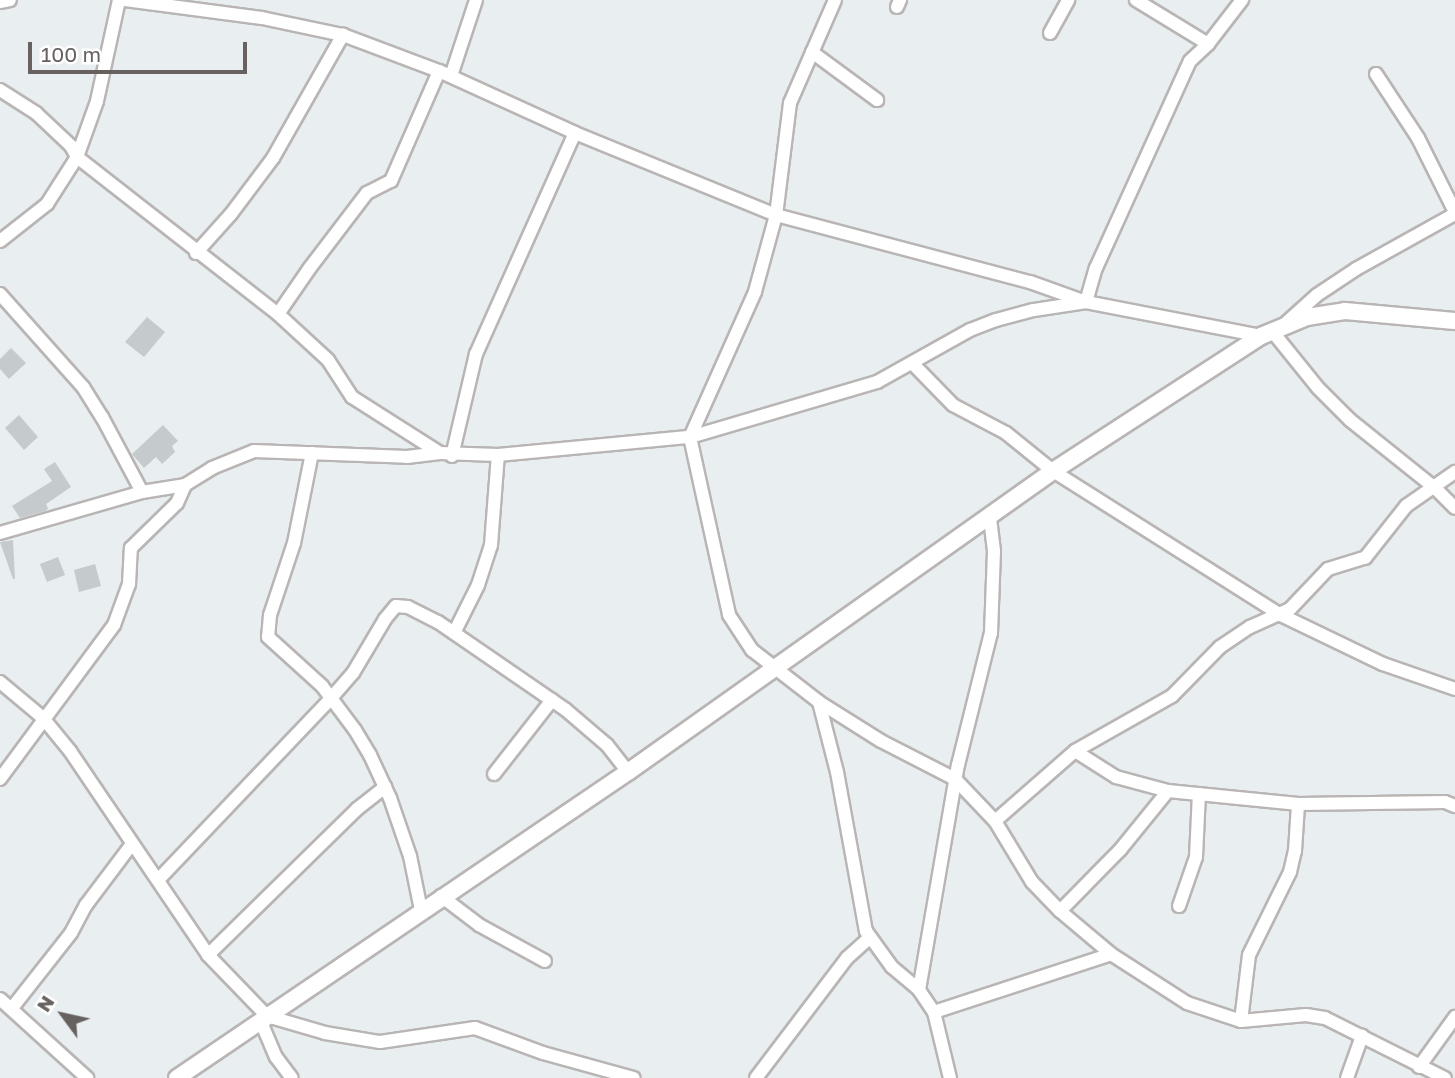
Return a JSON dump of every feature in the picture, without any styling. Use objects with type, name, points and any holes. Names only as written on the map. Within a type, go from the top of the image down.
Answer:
[{"type":"street","points":[[0,2],[10,0]]},
{"type":"street","points":[[0,241],[47,204],[77,157],[97,101],[119,0]]},
{"type":"street","points":[[125,0],[275,20],[343,35],[439,71],[575,133],[776,215],[1030,282],[1086,302],[1273,330],[1307,317],[1345,311],[1455,321]]},
{"type":"street","points":[[451,76],[476,0]]},
{"type":"street","points":[[835,0],[790,103],[776,215],[755,292],[690,437],[729,615],[745,642],[773,668],[819,702],[881,741],[955,779],[995,821],[1032,882],[1059,911],[1111,954],[1187,1003],[1241,1021],[1306,1015],[1325,1018],[1445,1078]]},
{"type":"street","points":[[1050,33],[1068,0]]},
{"type":"street","points":[[1136,0],[1208,44]]},
{"type":"street","points":[[1086,302],[1097,268],[1190,61],[1208,44],[1242,0]]},
{"type":"street","points":[[196,253],[231,214],[272,158],[343,35]]},
{"type":"street","points":[[812,52],[877,100]]},
{"type":"street","points":[[278,314],[309,269],[368,194],[391,181],[439,71]]},
{"type":"street","points":[[177,1078],[628,772],[1053,471],[1273,330],[1317,295],[1356,269],[1455,213],[1418,138],[1376,74]]},
{"type":"street","points":[[0,90],[36,114],[71,146],[77,157],[196,253],[278,314],[327,360],[352,397],[446,454]]},
{"type":"street","points":[[446,454],[476,354],[575,133]]},
{"type":"street","points":[[0,294],[83,387],[142,492]]},
{"type":"street","points":[[1,530],[142,492],[186,485],[212,468],[254,451],[407,457],[446,454],[498,455],[690,437],[877,382],[970,330],[996,320],[1034,310],[1086,302]]},
{"type":"street","points":[[1273,330],[1318,388],[1350,420],[1435,488],[1455,508]]},
{"type":"street","points":[[913,364],[953,405],[1006,433],[1053,471],[1281,615],[1383,664],[1455,689]]},
{"type":"street","points":[[312,453],[294,543],[267,629],[268,637],[274,645],[312,675],[332,697],[355,730],[385,787],[410,856],[421,910]]},
{"type":"street","points":[[454,633],[478,585],[491,545],[498,455]]},
{"type":"street","points":[[995,821],[1075,751],[1172,696],[1220,647],[1250,627],[1281,615],[1328,569],[1366,558],[1406,506],[1455,472]]},
{"type":"street","points":[[0,779],[114,625],[129,584],[131,548],[177,503],[186,485]]},
{"type":"street","points":[[919,990],[955,779],[991,633],[995,551],[990,518]]},
{"type":"street","points":[[158,880],[353,673],[396,606],[418,611],[454,633],[522,682],[552,699],[588,727],[628,772]]},
{"type":"street","points":[[0,682],[43,718],[70,751],[208,955],[264,1019],[276,1057],[292,1078]]},
{"type":"street","points":[[494,774],[552,699]]},
{"type":"street","points":[[819,702],[837,772],[870,937],[892,967],[919,990],[934,1012],[950,1078]]},
{"type":"street","points":[[1075,751],[1116,777],[1168,791],[1298,804],[1450,804],[1455,792]]},
{"type":"street","points":[[208,955],[357,809],[385,787]]},
{"type":"street","points":[[1059,911],[1119,850],[1168,791]]},
{"type":"street","points":[[1179,906],[1196,857],[1199,794]]},
{"type":"street","points":[[1241,1021],[1249,954],[1290,872],[1295,851],[1298,804]]},
{"type":"street","points":[[12,1008],[71,933],[86,905],[132,844]]},
{"type":"street","points":[[442,896],[480,925],[545,961]]},
{"type":"street","points":[[756,1078],[847,958],[870,937]]},
{"type":"street","points":[[934,1012],[1111,954]]},
{"type":"street","points":[[0,999],[86,1078]]},
{"type":"street","points":[[1419,1066],[1455,1017]]},
{"type":"street","points":[[264,1019],[380,1042],[475,1028],[543,1053],[634,1078]]},
{"type":"street","points":[[1348,1078],[1362,1036]]},
{"type":"building","points":[[147,317],[165,332],[144,357],[125,342]]},
{"type":"building","points":[[11,348],[26,363],[9,379],[0,369],[0,359]]},
{"type":"building","points":[[19,415],[38,437],[24,450],[5,428]]},
{"type":"building","points":[[163,425],[178,441],[172,446],[175,452],[162,464],[156,457],[144,468],[132,454]]},
{"type":"building","points":[[55,462],[71,487],[46,504],[48,509],[45,511],[20,518],[12,506],[52,481],[44,469]]},
{"type":"building","points":[[13,540],[15,579],[0,542]]},
{"type":"building","points":[[58,557],[65,575],[47,582],[40,564]]},
{"type":"building","points":[[95,564],[101,586],[79,592],[74,570]]}]
